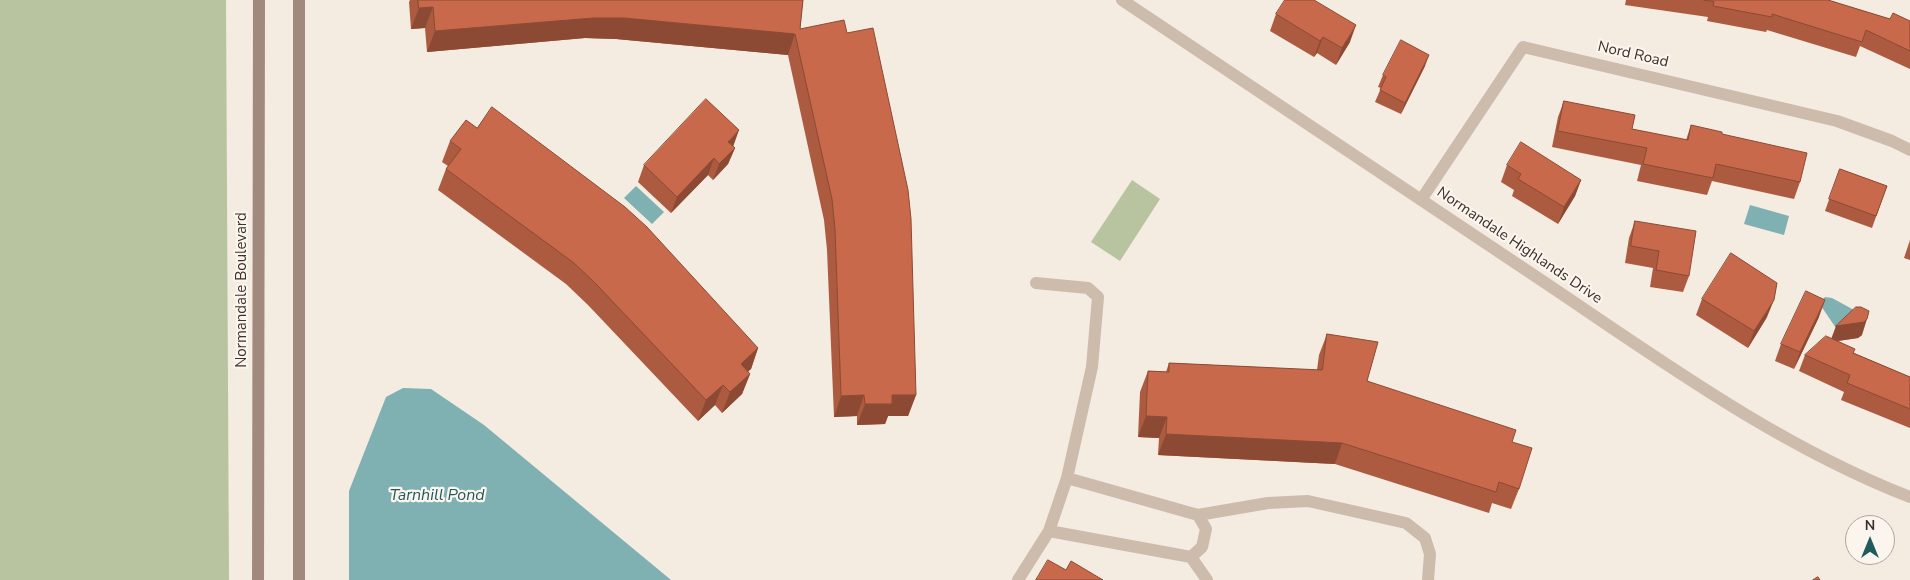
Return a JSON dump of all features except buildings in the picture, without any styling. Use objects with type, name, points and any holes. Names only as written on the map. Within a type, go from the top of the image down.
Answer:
[{"type":"main road","name":"Normandale Boulevard","points":[[258,580],[259,0]]},
{"type":"main road","points":[[299,0],[299,580]]},
{"type":"street","name":"Normandale Highlands Drive","points":[[1122,0],[1684,376],[1781,436],[1885,488],[1910,498]]},
{"type":"street","name":"Nord Road","points":[[1421,200],[1523,47],[1837,121],[1892,141],[1910,150]]},
{"type":"street","points":[[1018,580],[1049,531],[1067,478],[1092,367],[1098,297],[1088,288],[1036,283]]},
{"type":"street","points":[[1067,478],[1198,515],[1268,503],[1308,501],[1406,524],[1425,538],[1430,554],[1428,580]]},
{"type":"street","points":[[1191,557],[1202,548],[1206,529],[1198,515]]},
{"type":"street","points":[[1049,531],[1191,557],[1207,580]]},
{"type":"green space","points":[[0,0],[226,0],[229,580],[0,580]]},
{"type":"green space","points":[[1132,180],[1160,199],[1120,261],[1091,242]]},
{"type":"water","points":[[636,186],[664,212],[652,224],[624,198]]},
{"type":"water","points":[[1750,205],[1789,216],[1784,235],[1744,224]]},
{"type":"water","points":[[1825,297],[1832,298],[1854,310],[1836,328],[1821,306],[1821,301]]},
{"type":"water","name":"Tarnhill Pond","points":[[403,388],[431,389],[484,425],[671,580],[349,580],[349,491],[386,397]]}]
